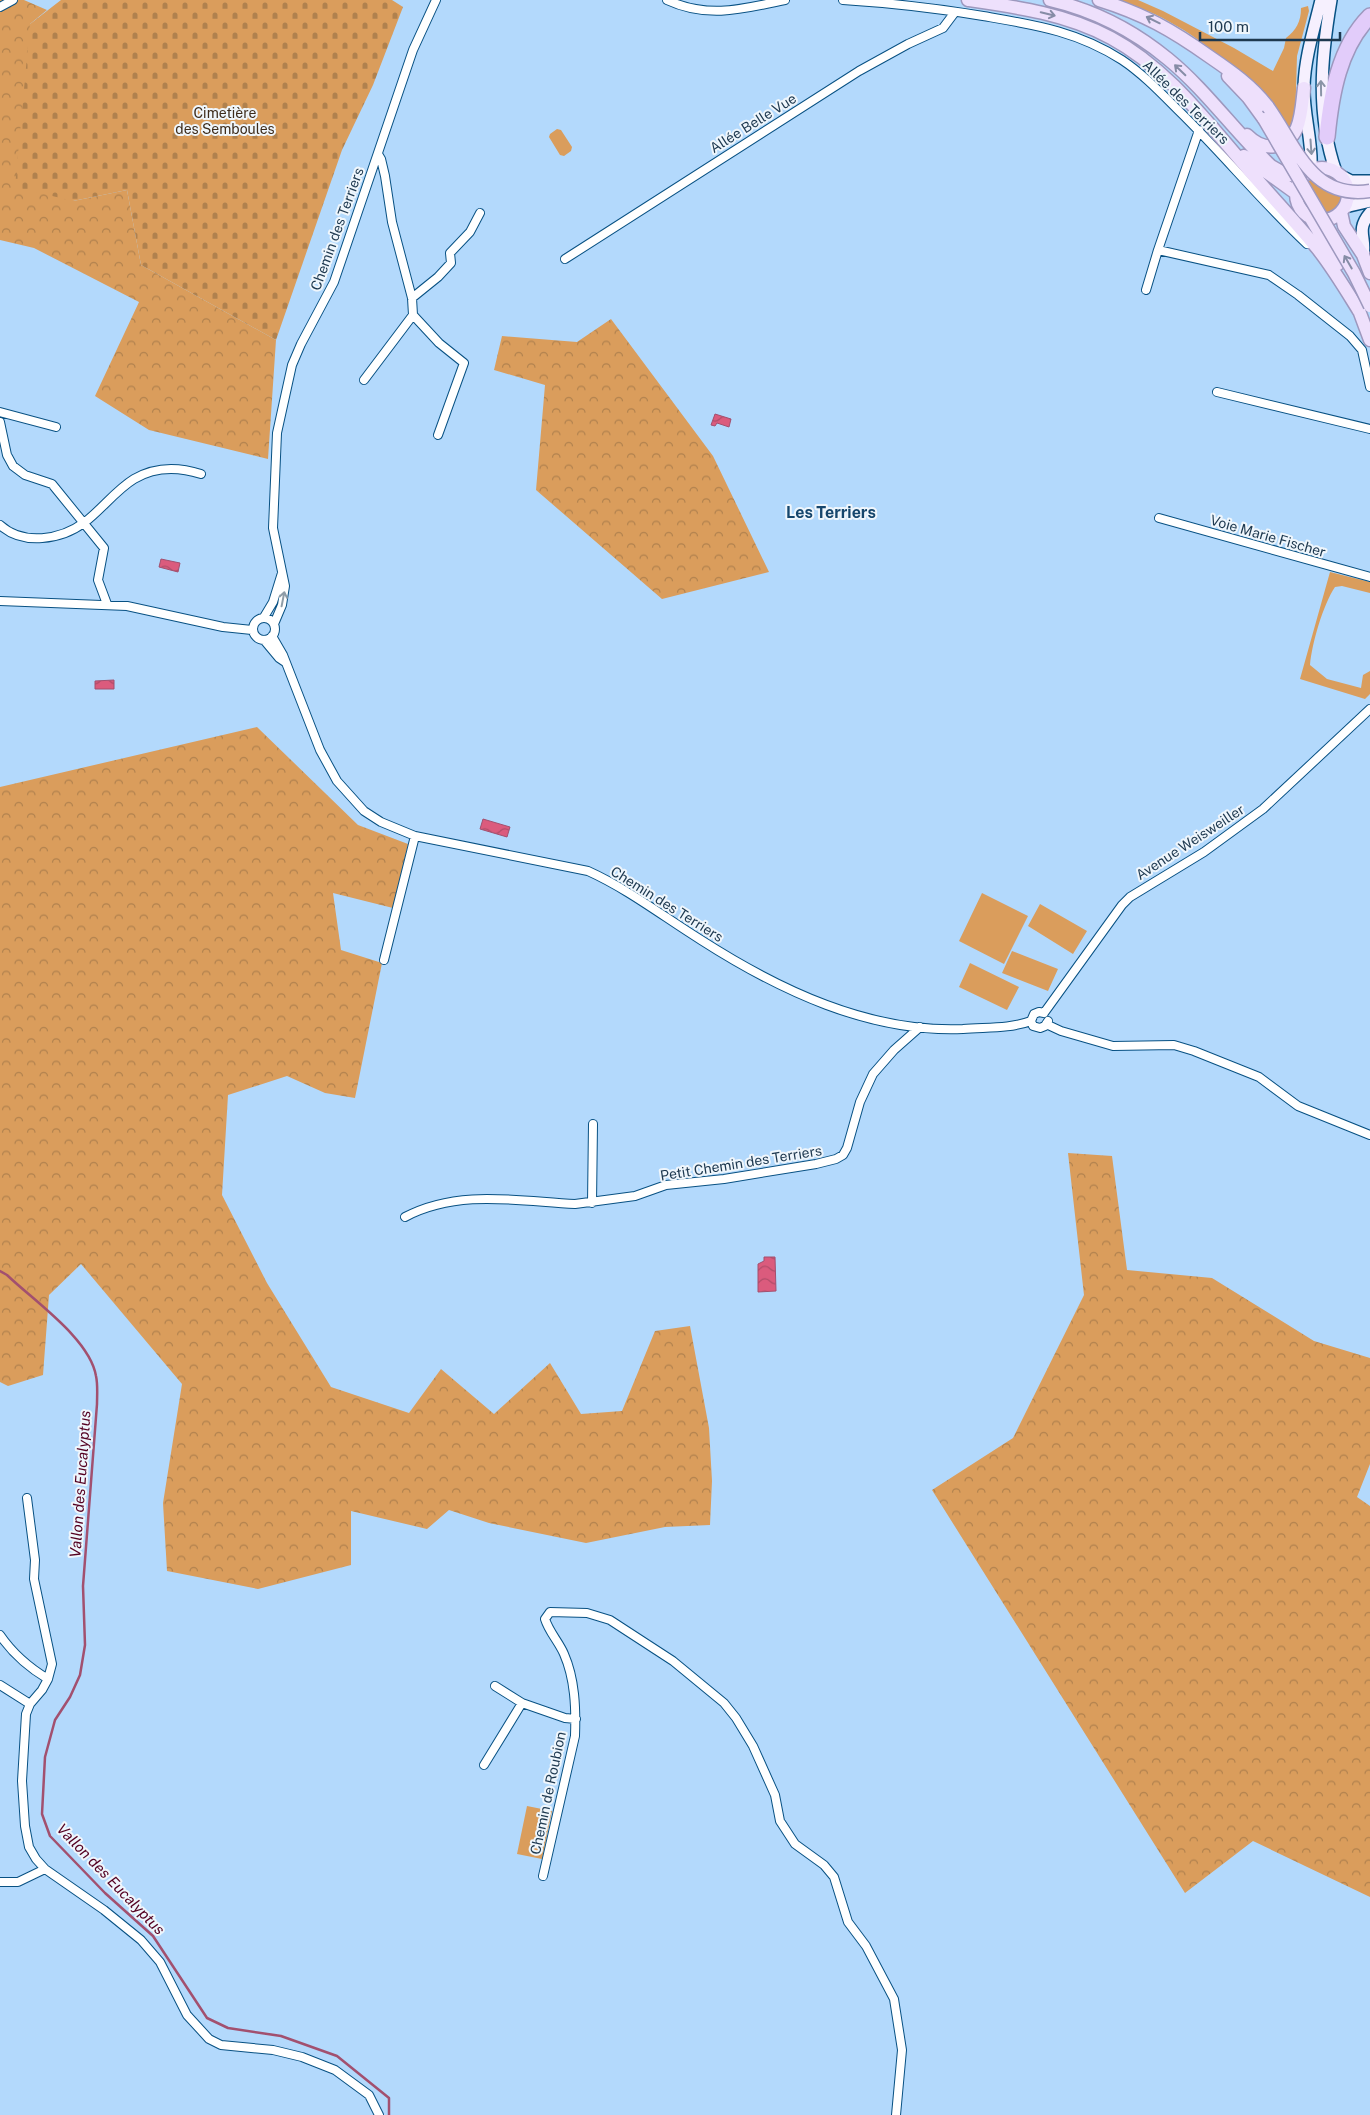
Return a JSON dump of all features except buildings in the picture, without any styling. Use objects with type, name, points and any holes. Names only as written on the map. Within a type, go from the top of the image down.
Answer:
[{"type":"highway","points":[[1327,137],[1330,107],[1342,64],[1358,32],[1370,16]]},
{"type":"main road","points":[[968,0],[1048,13],[1110,37],[1152,66],[1251,162],[1297,194]]},
{"type":"main road","points":[[1050,0],[1094,14],[1141,39],[1169,59],[1214,105],[1252,148],[1271,166],[1284,174],[1307,174],[1324,168],[1351,180],[1370,181]]},
{"type":"main road","points":[[1099,0],[1133,11],[1157,22],[1209,56],[1266,113],[1307,169],[1316,178],[1344,191],[1370,191]]},
{"type":"main road","points":[[1214,105],[1257,143],[1273,146],[1282,144],[1292,138],[1296,130],[1304,88],[1307,55],[1321,0]]},
{"type":"main road","points":[[1331,0],[1321,78],[1322,108],[1327,137],[1338,174],[1348,190],[1343,209],[1344,226],[1363,256],[1370,273]]},
{"type":"main road","points":[[1304,88],[1311,144],[1307,174],[1298,186],[1297,194],[1302,210],[1310,217],[1348,283],[1365,308]]},
{"type":"main road","points":[[1266,113],[1354,273],[1365,308],[1370,340]]},
{"type":"main road","points":[[1211,125],[1365,308]]},
{"type":"main road","points":[[1310,217],[1326,219],[1343,209],[1370,201]]},
{"type":"main road","points":[[1363,256],[1362,226],[1370,213]]},
{"type":"street","points":[[0,6],[14,0]]},
{"type":"street","name":"Chemin des Terriers","points":[[274,624],[282,605],[285,586],[273,528],[277,433],[292,365],[334,282],[413,50],[436,0]]},
{"type":"street","points":[[667,0],[700,10],[730,12],[785,0]]},
{"type":"street","name":"Allée des Terriers","points":[[843,0],[901,4],[1031,23],[1065,32],[1096,45],[1122,60],[1144,76],[1199,130],[1282,220],[1328,262]]},
{"type":"street","name":"Allée Belle Vue","points":[[565,259],[859,71],[943,28],[955,12]]},
{"type":"street","points":[[1146,290],[1199,130]]},
{"type":"street","name":"Chemin des Terriers","points":[[378,154],[385,176],[392,222],[412,298],[413,315]]},
{"type":"street","points":[[412,298],[438,277],[451,263],[450,253],[470,232],[480,213]]},
{"type":"street","points":[[1158,250],[1269,275],[1350,336],[1362,350],[1370,387]]},
{"type":"street","points":[[364,380],[413,315],[439,343],[464,363],[438,435]]},
{"type":"street","points":[[1217,392],[1370,430]]},
{"type":"street","points":[[0,412],[56,427]]},
{"type":"street","points":[[0,422],[7,455],[13,466],[25,475],[52,484],[104,548],[98,580],[107,604]]},
{"type":"street","points":[[0,525],[8,532],[30,539],[54,537],[84,523],[134,479],[156,470],[182,468],[201,474]]},
{"type":"street","name":"Voie Marie Fischer","points":[[1160,518],[1370,577]]},
{"type":"street","points":[[252,630],[255,621],[264,617],[273,602],[283,572]]},
{"type":"street","points":[[0,601],[107,604],[137,608],[223,627],[252,630],[258,638],[264,640],[272,636],[275,630],[274,624],[264,617]]},
{"type":"street","name":"Chemin des Terriers","points":[[272,636],[285,662],[317,744],[337,781],[364,811],[381,822],[415,836],[588,871],[611,882],[711,946],[780,986],[823,1003],[877,1020],[942,1030],[1018,1026],[1031,1021]]},
{"type":"street","name":"Chemin des Terriers","points":[[264,640],[279,658],[285,662]]},
{"type":"street","name":"Avenue Weisweiller","points":[[1044,1013],[1122,905],[1130,897],[1204,852],[1263,810],[1370,709]]},
{"type":"street","points":[[384,960],[415,836]]},
{"type":"street","points":[[1036,1012],[1044,1013],[1047,1017],[1043,1028],[1033,1026],[1032,1016],[1036,1012]]},
{"type":"street","points":[[1046,1024],[1060,1031],[1114,1046],[1174,1045],[1194,1051],[1259,1078],[1298,1106],[1370,1135]]},
{"type":"street","name":"Petit Chemin des Terriers","points":[[404,1217],[421,1208],[464,1198],[576,1204],[634,1196],[666,1185],[724,1179],[836,1159],[843,1155],[847,1148],[860,1102],[872,1074],[894,1050],[920,1027]]},
{"type":"street","points":[[592,1202],[593,1124]]},
{"type":"street","points":[[27,1498],[35,1560],[34,1579],[52,1664],[48,1679],[42,1690],[30,1704],[26,1714],[22,1754],[22,1781],[24,1826],[29,1847],[45,1869],[104,1910],[141,1940],[160,1962],[187,2015],[209,2039],[221,2046],[273,2050],[292,2054],[335,2070],[369,2095],[378,2115]]},
{"type":"street","name":"Chemin de Roubion","points":[[543,1876],[575,1736],[576,1719],[571,1673],[558,1640],[547,1627],[545,1619],[550,1612],[586,1613],[610,1620],[673,1661],[724,1703],[736,1718],[753,1746],[774,1795],[780,1821],[795,1844],[824,1865],[834,1878],[848,1922],[866,1946],[894,2000],[902,2050],[896,2115]]},
{"type":"street","points":[[0,1635],[10,1650],[33,1670],[48,1679]]},
{"type":"street","points":[[0,1685],[30,1704]]},
{"type":"street","points":[[495,1686],[522,1703],[565,1718],[576,1719]]},
{"type":"street","points":[[484,1765],[522,1703]]},
{"type":"street","points":[[0,1882],[18,1882],[45,1869]]},
{"type":"green space","points":[[0,0],[24,0],[47,10],[30,24],[73,201],[127,190],[141,265],[276,340],[268,459],[149,430],[95,396],[139,302],[34,248],[0,240]]},
{"type":"green space","name":"Cimetière des Semboules","points":[[61,0],[392,0],[403,7],[373,85],[342,150],[276,340],[141,265],[127,190],[73,201],[15,187],[30,24]]},
{"type":"green space","points":[[1116,0],[1138,0],[1163,11],[1234,48],[1273,71],[1284,48],[1286,38],[1297,25],[1301,8],[1308,6],[1309,11],[1297,56],[1295,124],[1289,134],[1254,91],[1206,45],[1163,18]]},
{"type":"green space","points":[[557,129],[561,130],[572,147],[571,151],[564,156],[560,155],[549,137]]},
{"type":"green space","points":[[1323,175],[1337,180],[1342,194],[1337,208],[1323,213],[1309,208],[1304,194],[1309,180]]},
{"type":"green space","points":[[611,319],[713,456],[769,572],[662,599],[536,490],[545,385],[494,370],[502,336],[577,342]]},
{"type":"green space","points":[[1330,572],[1370,582],[1370,593],[1342,586],[1335,587],[1326,604],[1319,624],[1310,665],[1327,679],[1361,688],[1363,675],[1370,671],[1370,694],[1365,699],[1300,679]]},
{"type":"green space","points":[[257,727],[358,825],[408,844],[393,908],[333,893],[341,950],[382,963],[355,1098],[325,1093],[287,1076],[228,1095],[222,1195],[267,1283],[331,1387],[409,1413],[441,1369],[494,1414],[550,1363],[581,1414],[622,1411],[655,1331],[690,1326],[709,1428],[712,1481],[710,1525],[665,1527],[586,1543],[489,1523],[449,1510],[427,1529],[351,1511],[351,1565],[258,1589],[167,1571],[163,1503],[182,1384],[81,1264],[49,1295],[43,1375],[8,1386],[0,1382],[0,787]]},
{"type":"green space","points":[[982,893],[1028,916],[1004,964],[959,941]]},
{"type":"green space","points":[[1040,904],[1087,931],[1073,954],[1028,926]]},
{"type":"green space","points":[[1012,951],[1058,969],[1048,991],[1002,973]]},
{"type":"green space","points":[[970,963],[1019,987],[1007,1010],[959,987]]},
{"type":"green space","points":[[1068,1153],[1112,1156],[1127,1270],[1212,1278],[1314,1341],[1370,1358],[1370,1464],[1357,1497],[1370,1506],[1370,1897],[1253,1841],[1185,1893],[932,1490],[1013,1438],[1084,1295]]},
{"type":"green space","points":[[527,1806],[552,1811],[542,1859],[517,1854]]},
{"type":"water","points":[[715,414],[731,419],[729,427],[717,423],[715,426],[711,425]]},
{"type":"water","points":[[161,559],[180,563],[178,572],[159,567]]},
{"type":"water","points":[[114,680],[114,689],[95,689],[95,681]]},
{"type":"water","points":[[483,819],[510,827],[507,837],[480,829]]},
{"type":"water","points":[[764,1257],[775,1257],[776,1291],[758,1292],[758,1264],[764,1261]]},
{"type":"waterway","name":"Vallon des Eucalyptus","points":[[0,1271],[59,1321],[72,1335],[92,1362],[97,1383],[83,1586],[85,1645],[80,1675],[70,1697],[55,1720],[45,1757],[42,1814],[50,1836],[105,1893],[153,1936],[207,2018],[228,2028],[281,2036],[337,2056],[389,2098],[389,2115]]},
{"type":"district","name":"Les Terriers","points":[[831,512]]}]
